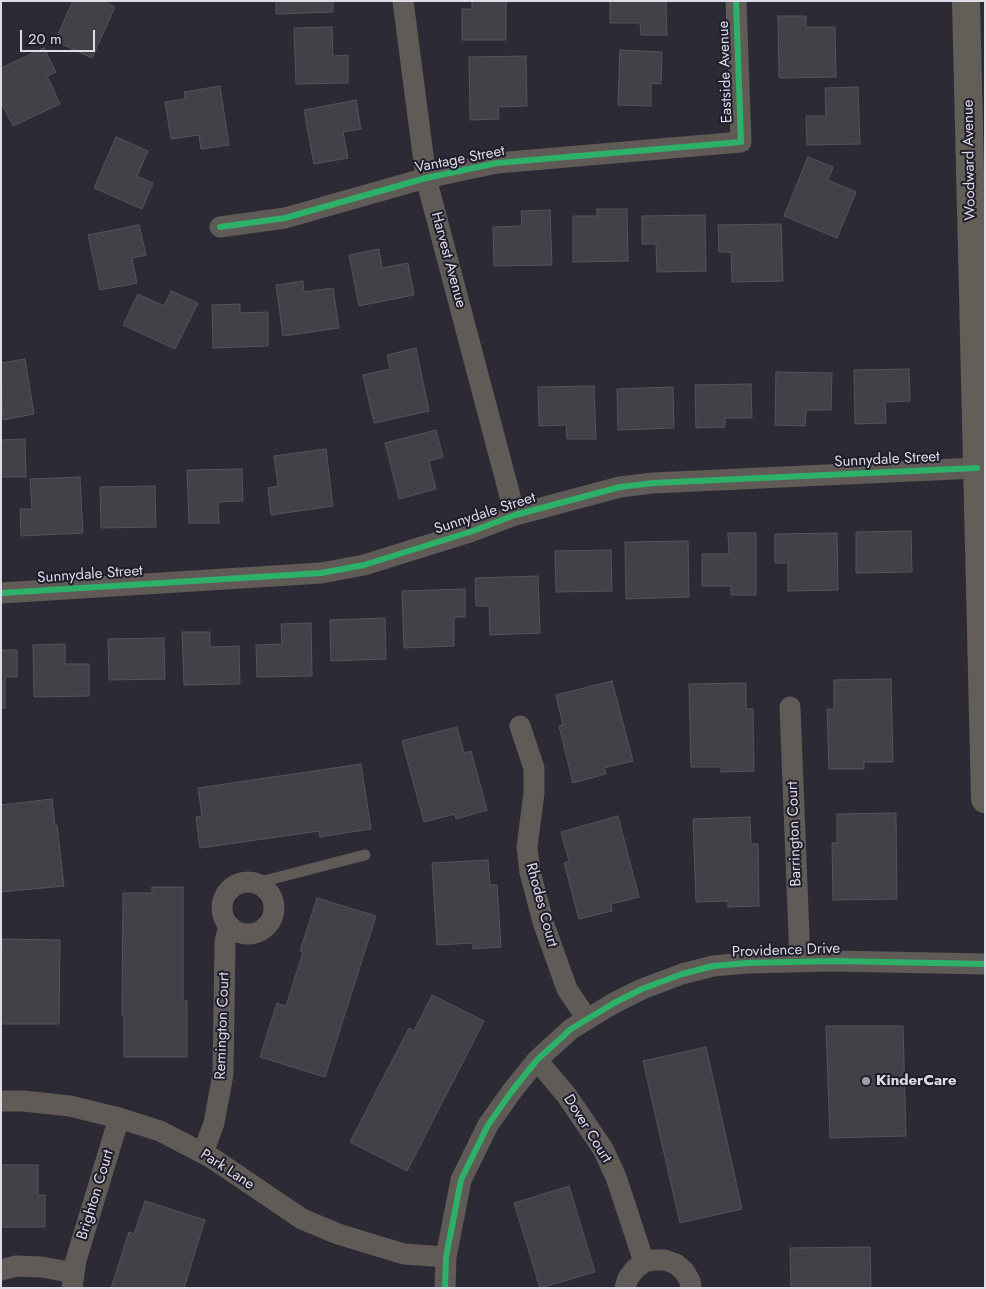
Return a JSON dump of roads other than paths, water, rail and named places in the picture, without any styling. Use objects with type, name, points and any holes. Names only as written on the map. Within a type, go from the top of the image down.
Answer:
[{"type":"main road","name":"Woodward Avenue","points":[[966,1],[977,468],[982,581],[985,799]]},
{"type":"street","name":"Harvest Avenue","points":[[402,1],[426,178],[515,515]]},
{"type":"street","name":"Eastside Avenue","points":[[736,1],[741,142]]},
{"type":"street","name":"Vantage Street","points":[[220,227],[285,218],[426,178],[497,163],[741,142]]},
{"type":"street","name":"Sunnydale Street","points":[[1,593],[322,573],[373,562],[470,532],[515,515],[620,487],[653,483],[977,468]]},
{"type":"street","name":"Barrington Court","points":[[790,707],[800,961]]},
{"type":"street","name":"Rhodes Court","points":[[520,726],[534,768],[534,793],[527,847],[530,872],[543,922],[567,989],[587,1019]]},
{"type":"street","points":[[256,883],[270,894],[275,909],[269,925],[255,934],[247,934],[231,928],[223,913],[223,904],[231,889],[239,884],[256,883]]},
{"type":"street","name":"Remington Court","points":[[203,1153],[214,1123],[223,1074],[225,942],[227,933],[231,928]]},
{"type":"street","name":"Providence Drive","points":[[445,1288],[446,1257],[461,1180],[488,1125],[512,1091],[538,1060],[571,1029],[614,1002],[682,974],[713,966],[800,961],[985,964]]},
{"type":"street","name":"Dover Court","points":[[538,1060],[567,1096],[603,1149],[616,1177],[644,1262]]},
{"type":"street","name":"Park Lane","points":[[1,1101],[23,1101],[70,1106],[119,1118],[160,1132],[203,1153],[294,1214],[311,1223],[338,1234],[404,1254],[446,1257]]},
{"type":"street","name":"Brighton Court","points":[[1,1270],[16,1266],[42,1267],[73,1280],[76,1260],[119,1118]]},
{"type":"street","points":[[625,1288],[628,1278],[635,1269],[644,1262],[654,1260],[666,1260],[676,1264],[684,1271],[690,1281],[691,1288]]},
{"type":"lane","points":[[256,883],[365,855]]},
{"type":"place","name":"KinderCare","points":[[866,1081]]}]
